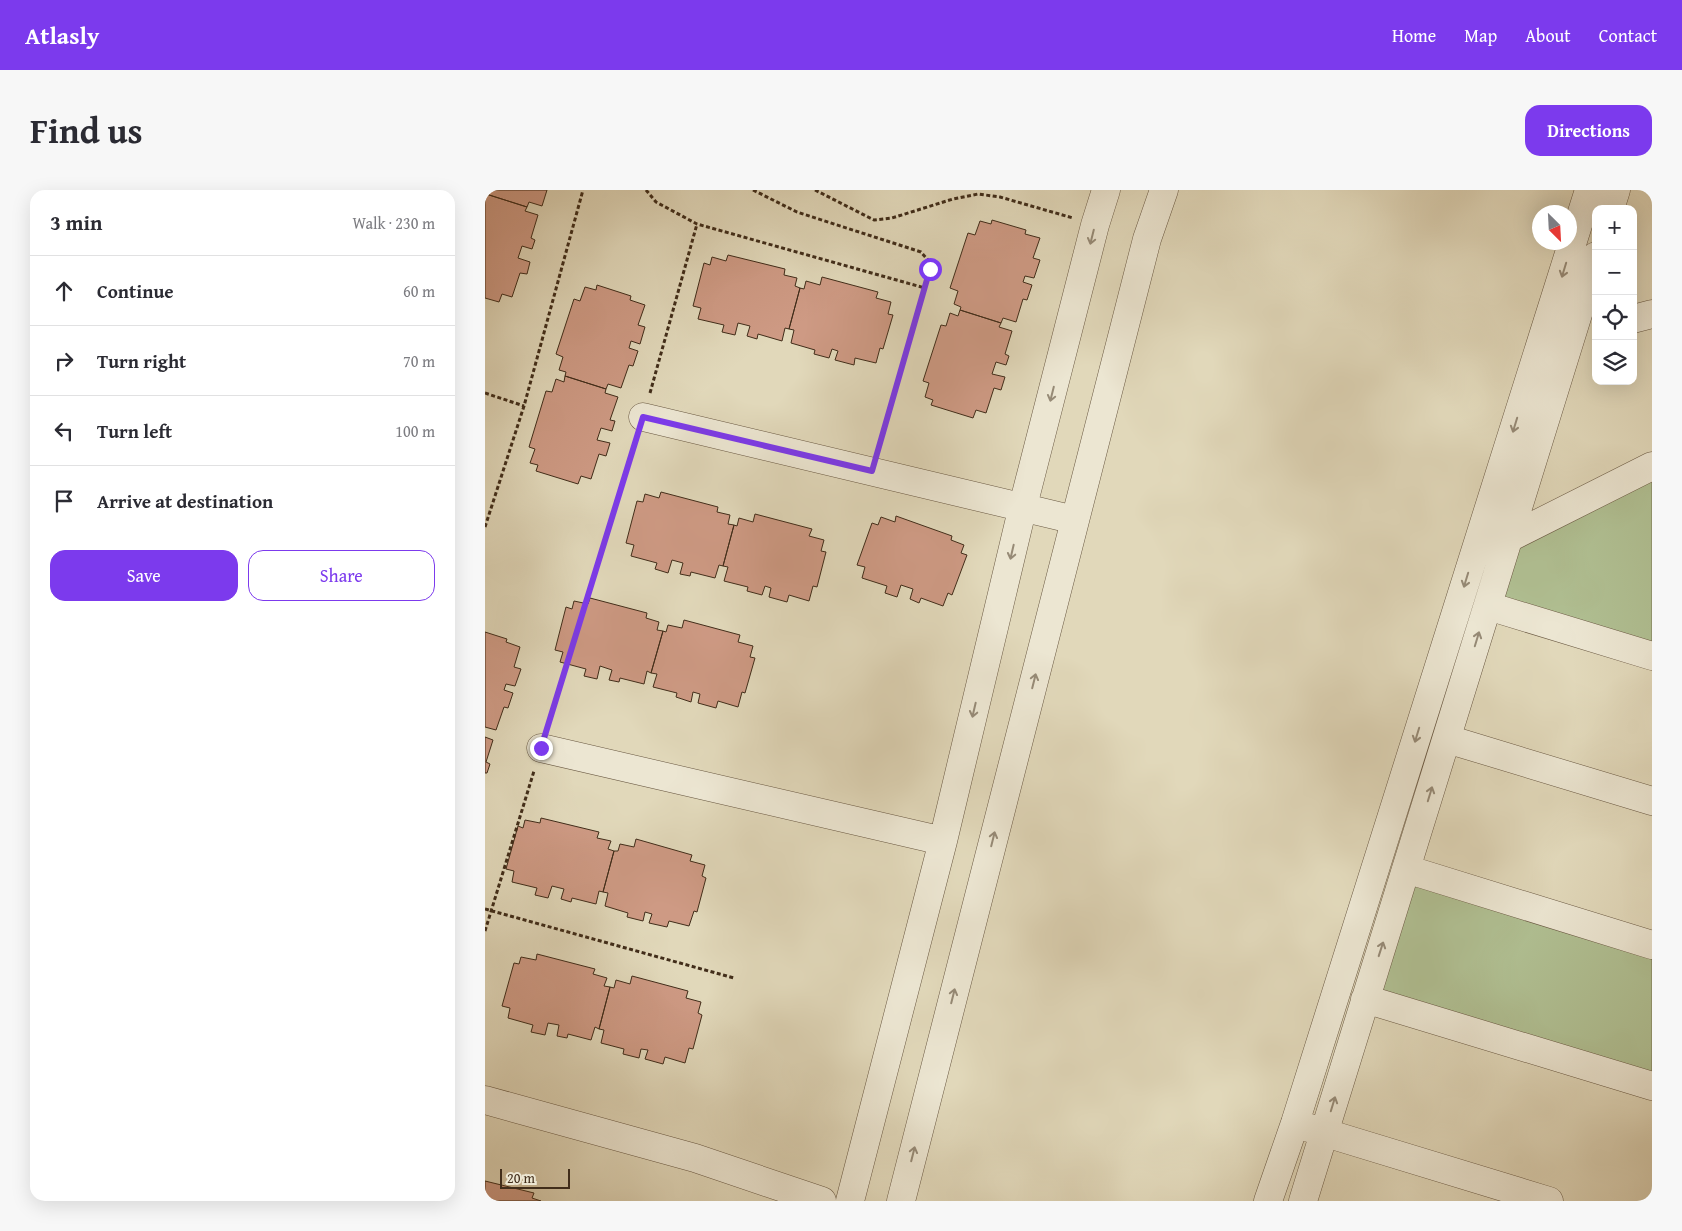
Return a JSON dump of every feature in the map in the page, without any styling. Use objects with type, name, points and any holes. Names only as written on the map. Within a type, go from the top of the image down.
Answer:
[{"type":"street","points":[[851,1201],[943,841],[1023,506],[1095,225],[1106,190]]},
{"type":"street","points":[[901,1201],[1147,238],[1164,190]]},
{"type":"street","points":[[1268,1201],[1295,1123],[1589,190]]},
{"type":"street","points":[[1611,205],[1616,190]]},
{"type":"street","points":[[1303,1201],[1509,538],[1588,311],[1592,284]]},
{"type":"street","points":[[1637,318],[1652,314]]},
{"type":"street","points":[[643,417],[1023,506],[1075,520]]},
{"type":"street","points":[[1509,538],[1652,466]]},
{"type":"street","points":[[1488,606],[1652,656]]},
{"type":"street","points":[[1447,739],[1652,801]]},
{"type":"street","points":[[541,748],[943,841]]},
{"type":"street","points":[[1407,870],[1652,946]]},
{"type":"street","points":[[1365,999],[1652,1086]]},
{"type":"street","points":[[485,1100],[695,1158],[822,1201]]},
{"type":"street","points":[[1295,1123],[1549,1201]]},
{"type":"path","points":[[485,527],[525,406],[583,190]]},
{"type":"path","points":[[646,190],[656,202],[697,224],[925,288]]},
{"type":"path","points":[[753,190],[797,212],[921,252],[927,260],[930,269],[872,471]]},
{"type":"path","points":[[815,190],[874,220],[892,218],[966,196],[987,194],[1095,225]]},
{"type":"path","points":[[485,931],[643,417],[697,224]]},
{"type":"path","points":[[485,393],[525,406]]},
{"type":"path","points":[[485,909],[734,978]]},
{"type":"green space","points":[[1652,466],[1652,656],[1488,606],[1509,538]]},
{"type":"green space","points":[[1406,869],[1652,946],[1652,1086],[1365,999]]},
{"type":"building","points":[[485,190],[547,190],[542,206],[529,202],[527,207],[486,194],[487,191]]},
{"type":"building","points":[[486,194],[527,207],[525,211],[538,215],[531,238],[535,240],[532,249],[522,246],[518,258],[530,262],[527,274],[520,273],[512,297],[502,294],[499,302],[485,298]]},
{"type":"building","points":[[992,220],[1026,230],[1025,234],[1040,238],[1033,258],[1040,260],[1034,278],[1025,276],[1023,282],[1032,285],[1027,300],[1023,299],[1016,322],[1003,318],[1001,323],[960,310],[961,307],[954,304],[958,291],[950,288],[968,233],[975,235],[980,221],[991,224]]},
{"type":"building","points":[[728,255],[785,269],[784,275],[797,278],[795,286],[800,288],[789,329],[785,328],[782,341],[758,334],[757,339],[747,336],[750,326],[738,323],[735,335],[722,332],[724,325],[698,319],[701,308],[693,306],[704,263],[710,265],[712,257],[726,261]]},
{"type":"building","points":[[822,277],[878,292],[876,298],[891,302],[888,314],[893,315],[883,349],[880,348],[876,363],[855,358],[854,365],[835,360],[838,351],[832,349],[829,358],[814,354],[815,350],[791,343],[794,330],[789,329],[800,288],[804,289],[806,281],[820,285]]},
{"type":"building","points":[[597,285],[631,296],[630,300],[645,305],[638,325],[645,327],[640,344],[631,341],[629,348],[638,351],[633,366],[629,365],[621,388],[608,384],[606,389],[565,376],[566,372],[559,370],[563,357],[556,354],[574,299],[580,301],[585,287],[596,290]]},
{"type":"building","points":[[960,310],[1001,323],[999,327],[1012,331],[1005,354],[1009,356],[1006,365],[996,362],[992,374],[1005,377],[1001,390],[994,388],[986,413],[976,410],[973,418],[931,405],[933,400],[925,397],[929,383],[923,381],[941,325],[946,326],[950,313],[958,316]]},
{"type":"building","points":[[565,376],[606,389],[605,393],[618,397],[610,420],[615,421],[612,431],[601,428],[597,440],[610,443],[606,456],[599,454],[591,479],[581,476],[578,484],[536,471],[538,465],[530,463],[535,449],[529,447],[546,391],[552,392],[556,379],[564,382]]},
{"type":"building","points":[[661,492],[718,507],[717,512],[730,515],[728,524],[734,525],[723,566],[719,565],[715,578],[691,572],[690,576],[680,574],[683,563],[672,560],[668,573],[655,569],[657,563],[631,556],[634,545],[626,543],[637,501],[643,502],[645,494],[659,498]]},
{"type":"building","points":[[755,514],[812,529],[809,536],[824,540],[821,551],[826,552],[817,587],[813,586],[809,601],[789,595],[787,602],[769,597],[771,588],[765,586],[762,595],[747,591],[748,587],[724,581],[728,567],[723,566],[734,525],[737,526],[739,518],[753,522]]},
{"type":"building","points":[[896,516],[952,536],[951,540],[964,545],[961,553],[967,555],[952,595],[948,593],[943,606],[921,598],[919,603],[910,599],[913,589],[901,585],[897,597],[885,593],[887,586],[862,578],[865,567],[857,565],[872,523],[878,525],[881,517],[895,522]]},
{"type":"building","points":[[590,598],[647,613],[646,618],[659,622],[657,630],[663,631],[651,673],[647,671],[644,684],[620,678],[619,682],[609,680],[612,670],[600,666],[597,679],[584,676],[586,669],[560,662],[563,652],[555,650],[566,607],[572,609],[574,601],[588,604]]},
{"type":"building","points":[[684,620],[740,635],[738,642],[753,646],[750,657],[755,658],[745,693],[742,692],[738,707],[718,701],[716,708],[698,703],[700,694],[693,692],[691,702],[676,697],[677,693],[653,687],[657,674],[651,673],[663,631],[666,632],[668,625],[682,628]]},
{"type":"building","points":[[485,632],[507,639],[506,642],[520,647],[514,667],[521,669],[515,686],[506,684],[504,690],[513,693],[508,708],[504,707],[496,730],[485,727]]},
{"type":"building","points":[[485,737],[493,740],[486,762],[490,764],[487,773],[485,773]]},
{"type":"building","points":[[541,818],[599,832],[597,838],[611,841],[608,849],[614,851],[603,892],[599,891],[596,904],[572,898],[571,902],[561,899],[564,889],[552,886],[548,898],[535,895],[537,888],[512,882],[514,871],[506,869],[518,826],[523,828],[525,820],[540,823]]},
{"type":"building","points":[[636,839],[692,855],[690,861],[705,865],[702,876],[706,878],[697,912],[694,911],[689,926],[669,921],[667,927],[649,923],[652,914],[645,912],[643,921],[627,917],[628,913],[605,906],[608,893],[603,892],[614,851],[618,851],[620,844],[634,847]]},
{"type":"building","points":[[537,954],[595,969],[593,974],[607,978],[604,986],[610,987],[599,1029],[595,1027],[591,1040],[568,1034],[567,1038],[557,1036],[559,1025],[548,1023],[545,1035],[531,1032],[533,1025],[508,1018],[510,1008],[502,1006],[514,963],[519,964],[521,957],[536,960]]},
{"type":"building","points":[[632,976],[688,991],[686,998],[701,1002],[698,1013],[702,1015],[693,1049],[689,1048],[685,1063],[665,1057],[663,1064],[645,1059],[648,1050],[641,1049],[639,1058],[623,1054],[624,1049],[601,1043],[604,1030],[599,1029],[610,987],[614,988],[616,980],[630,984]]},
{"type":"building","points":[[485,1181],[534,1193],[532,1198],[541,1201],[485,1201]]},
{"type":"route","points":[[541,748],[643,417],[872,471],[930,269]]}]
